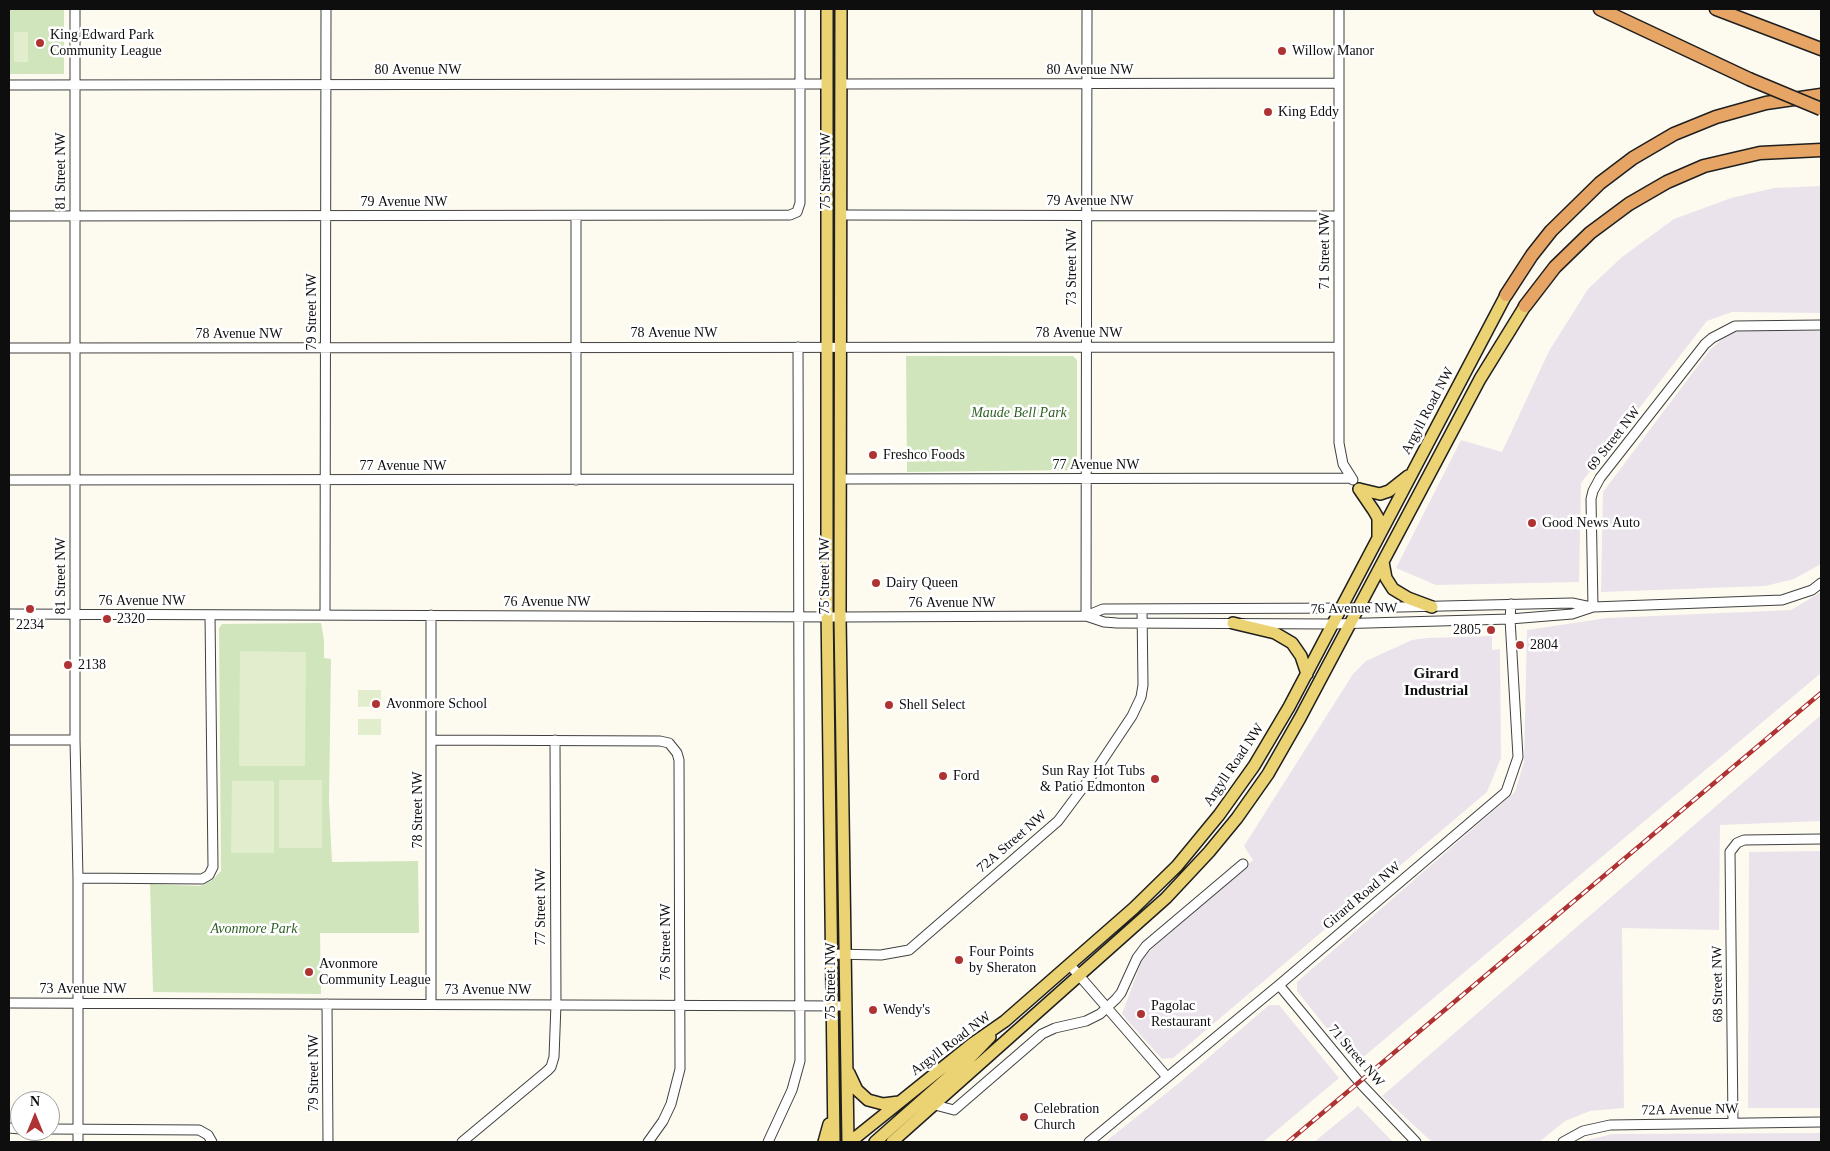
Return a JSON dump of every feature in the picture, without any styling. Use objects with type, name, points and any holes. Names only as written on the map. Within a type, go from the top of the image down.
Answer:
[{"type":"highway","points":[[1600,9],[1749,79],[1821,109]]},
{"type":"highway","points":[[1716,9],[1821,49]]},
{"type":"highway","points":[[1506,295],[1532,255],[1551,231],[1600,183],[1633,158],[1674,134],[1716,117],[1766,103],[1821,95]]},
{"type":"highway","points":[[1525,306],[1556,267],[1590,233],[1629,204],[1667,182],[1704,166],[1760,153],[1821,150]]},
{"type":"main road","name":"75 Street NW","points":[[827,9],[827,617],[834,1142]]},
{"type":"main road","name":"75 Street NW","points":[[841,9],[840,618],[842,812],[847,954],[846,1063],[849,1142]]},
{"type":"main road","name":"Argyll Road NW","points":[[849,1142],[972,1044],[1005,1021],[1155,889],[1198,842],[1238,790],[1273,735],[1378,540],[1506,295]]},
{"type":"main road","points":[[892,1142],[1166,898],[1209,852],[1237,818],[1277,758],[1480,379],[1525,306]]},
{"type":"main road","points":[[1359,489],[1376,494],[1385,493],[1412,473]]},
{"type":"main road","points":[[1359,489],[1378,518],[1378,540]]},
{"type":"main road","points":[[1383,562],[1386,578],[1393,589],[1408,598],[1432,606]]},
{"type":"main road","points":[[1234,623],[1275,634],[1292,643],[1301,656],[1306,674]]},
{"type":"main road","points":[[875,1142],[968,1060],[1005,1021]]},
{"type":"main road","points":[[846,1063],[852,1082],[857,1090],[868,1100],[883,1104],[901,1101]]},
{"type":"main road","points":[[824,1142],[833,1110]]},
{"type":"street","name":"81 Street NW","points":[[75,9],[74,740],[78,878],[78,1142]]},
{"type":"street","name":"79 Street NW","points":[[325,615],[326,9]]},
{"type":"street","name":"75 Street NW","points":[[797,212],[800,203],[800,9]]},
{"type":"street","name":"73 Street NW","points":[[1086,616],[1087,9]]},
{"type":"street","name":"71 Street NW","points":[[1339,9],[1339,448],[1343,464],[1359,489]]},
{"type":"street","name":"80 Avenue NW","points":[[841,84],[1339,83]]},
{"type":"street","name":"80 Avenue NW","points":[[9,85],[828,84]]},
{"type":"street","name":"79 Avenue NW","points":[[9,216],[790,216],[797,212]]},
{"type":"street","name":"79 Avenue NW","points":[[841,215],[1339,216]]},
{"type":"street","points":[[576,216],[576,480]]},
{"type":"street","name":"69 Street NW","points":[[1593,608],[1593,491],[1600,478],[1705,344],[1712,338],[1735,326],[1821,325]]},
{"type":"street","name":"75 Street NW","points":[[768,1142],[792,1090],[800,1061],[797,617],[798,347]]},
{"type":"street","name":"78 Avenue NW","points":[[9,348],[1339,347]]},
{"type":"street","name":"77 Avenue NW","points":[[840,479],[1351,478]]},
{"type":"street","name":"77 Avenue NW","points":[[9,480],[797,479]]},
{"type":"street","name":"76 Avenue NW","points":[[9,614],[840,618],[1086,616],[1104,622],[1142,624],[1333,624],[1510,619],[1572,614],[1593,608],[1782,600],[1812,590],[1821,584]]},
{"type":"street","name":"76 Avenue NW","points":[[1086,616],[1103,609],[1358,608],[1572,603],[1593,608]]},
{"type":"street","name":"Girard Road NW","points":[[1089,1142],[1506,792],[1518,757],[1510,619],[1511,604]]},
{"type":"street","name":"72A Street NW","points":[[832,954],[881,955],[908,950],[1058,821],[1096,770],[1132,716],[1139,702],[1143,685],[1142,609]]},
{"type":"street","points":[[78,878],[202,879],[208,875],[213,867],[210,615]]},
{"type":"street","name":"78 Street NW","points":[[431,1004],[432,615]]},
{"type":"street","points":[[9,740],[74,740]]},
{"type":"street","points":[[431,740],[555,740]]},
{"type":"street","name":"76 Street NW","points":[[555,740],[660,741],[672,746],[677,752],[679,760],[680,1058],[678,1080],[671,1104],[655,1134],[648,1142]]},
{"type":"street","name":"77 Street NW","points":[[462,1142],[547,1071],[551,1067],[554,1057],[556,1004],[555,740]]},
{"type":"street","name":"68 Street NW","points":[[1734,1123],[1730,857],[1734,845],[1744,840],[1821,839]]},
{"type":"street","points":[[935,1105],[954,1110],[1042,1034],[1055,1028],[1093,1018],[1107,1008],[1121,993],[1137,958],[1146,946],[1243,864]]},
{"type":"street","points":[[1070,965],[1167,1077]]},
{"type":"street","name":"71 Street NW","points":[[1278,985],[1360,1083],[1416,1142]]},
{"type":"street","name":"73 Avenue NW","points":[[9,1002],[846,1006]]},
{"type":"street","name":"79 Street NW","points":[[328,1004],[328,1142]]},
{"type":"street","name":"72A Avenue NW","points":[[1563,1142],[1583,1131],[1610,1125],[1821,1122]]},
{"type":"street","points":[[60,1129],[195,1130],[210,1139]]},
{"type":"shaded area","points":[[1821,186],[1821,313],[1732,312],[1707,321],[1581,483],[1579,582],[1436,585],[1396,568],[1461,440],[1502,452],[1549,351],[1588,289],[1622,257],[1674,219],[1731,198],[1774,188]]},
{"type":"shaded area","points":[[1738,331],[1821,331],[1821,564],[1794,579],[1765,586],[1601,592],[1603,492],[1709,351],[1724,337]]},
{"type":"shaded area","points":[[1821,592],[1821,673],[1355,1064],[1297,991],[1297,982],[1515,792],[1524,762],[1527,630],[1607,618],[1791,610]]},
{"type":"shaded area","points":[[1492,636],[1492,650],[1500,649],[1501,758],[1487,792],[1173,1058],[1162,1059],[1122,1014],[1143,957],[1253,860],[1244,846],[1353,674],[1366,661],[1412,640]]},
{"type":"shaded area","points":[[1821,715],[1821,821],[1720,825],[1719,930],[1622,928],[1624,1108],[1590,1111],[1565,1121],[1539,1142],[1432,1142],[1382,1096]]},
{"type":"shaded area","points":[[1821,851],[1821,1108],[1748,1108],[1749,852]]},
{"type":"shaded area","points":[[1269,1005],[1279,1005],[1339,1078],[1263,1142],[1105,1142],[1179,1083]]},
{"type":"shaded area","points":[[1358,1106],[1393,1142],[1314,1142]]},
{"type":"shaded area","points":[[1821,1133],[1821,1142],[1579,1142],[1613,1134]]},
{"type":"green space","points":[[9,9],[64,9],[64,74],[9,74]]},
{"type":"green space","points":[[14,32],[28,32],[28,62],[14,62]]},
{"type":"green space","name":"Maude Bell Park","points":[[906,356],[1073,356],[1077,360],[1077,465],[1074,470],[907,472]]},
{"type":"green space","name":"Avonmore Park","points":[[321,623],[324,640],[324,658],[331,659],[329,802],[332,862],[418,861],[419,933],[320,933],[321,994],[153,992],[150,884],[200,886],[211,881],[221,871],[219,628],[222,624]]},
{"type":"green space","points":[[240,651],[306,652],[305,766],[239,766]]},
{"type":"green space","points":[[358,690],[381,690],[381,706],[358,707]]},
{"type":"green space","points":[[358,719],[381,719],[381,735],[358,735]]},
{"type":"green space","points":[[279,780],[322,780],[322,848],[279,848]]},
{"type":"green space","points":[[232,781],[274,781],[274,853],[231,853]]},
{"type":"railway","points":[[1288,1142],[1821,693]]},
{"type":"place","name":"King Edward Park Community League","points":[[40,43]]},
{"type":"place","name":"Willow Manor","points":[[1282,51]]},
{"type":"place","name":"King Eddy","points":[[1268,112]]},
{"type":"place","name":"Freshco Foods","points":[[873,455]]},
{"type":"place","name":"Good News Auto","points":[[1532,523]]},
{"type":"place","name":"Dairy Queen","points":[[876,583]]},
{"type":"place","name":"2234","points":[[30,609]]},
{"type":"place","name":"2320","points":[[107,619]]},
{"type":"place","name":"2805","points":[[1491,630]]},
{"type":"place","name":"2804","points":[[1520,645]]},
{"type":"place","name":"2138","points":[[68,665]]},
{"type":"place","name":"Avonmore School","points":[[376,704]]},
{"type":"place","name":"Shell Select","points":[[889,705]]},
{"type":"place","name":"Ford","points":[[943,776]]},
{"type":"place","name":"Sun Ray Hot Tubs & Patio Edmonton","points":[[1155,779]]},
{"type":"place","name":"Four Points by Sheraton","points":[[959,960]]},
{"type":"place","name":"Avonmore Community League","points":[[309,972]]},
{"type":"place","name":"Wendy's","points":[[873,1010]]},
{"type":"place","name":"Pagolac Restaurant","points":[[1141,1014]]},
{"type":"place","name":"Celebration Church","points":[[1024,1117]]},
{"type":"district","name":"Girard Industrial","points":[[1436,682]]}]
